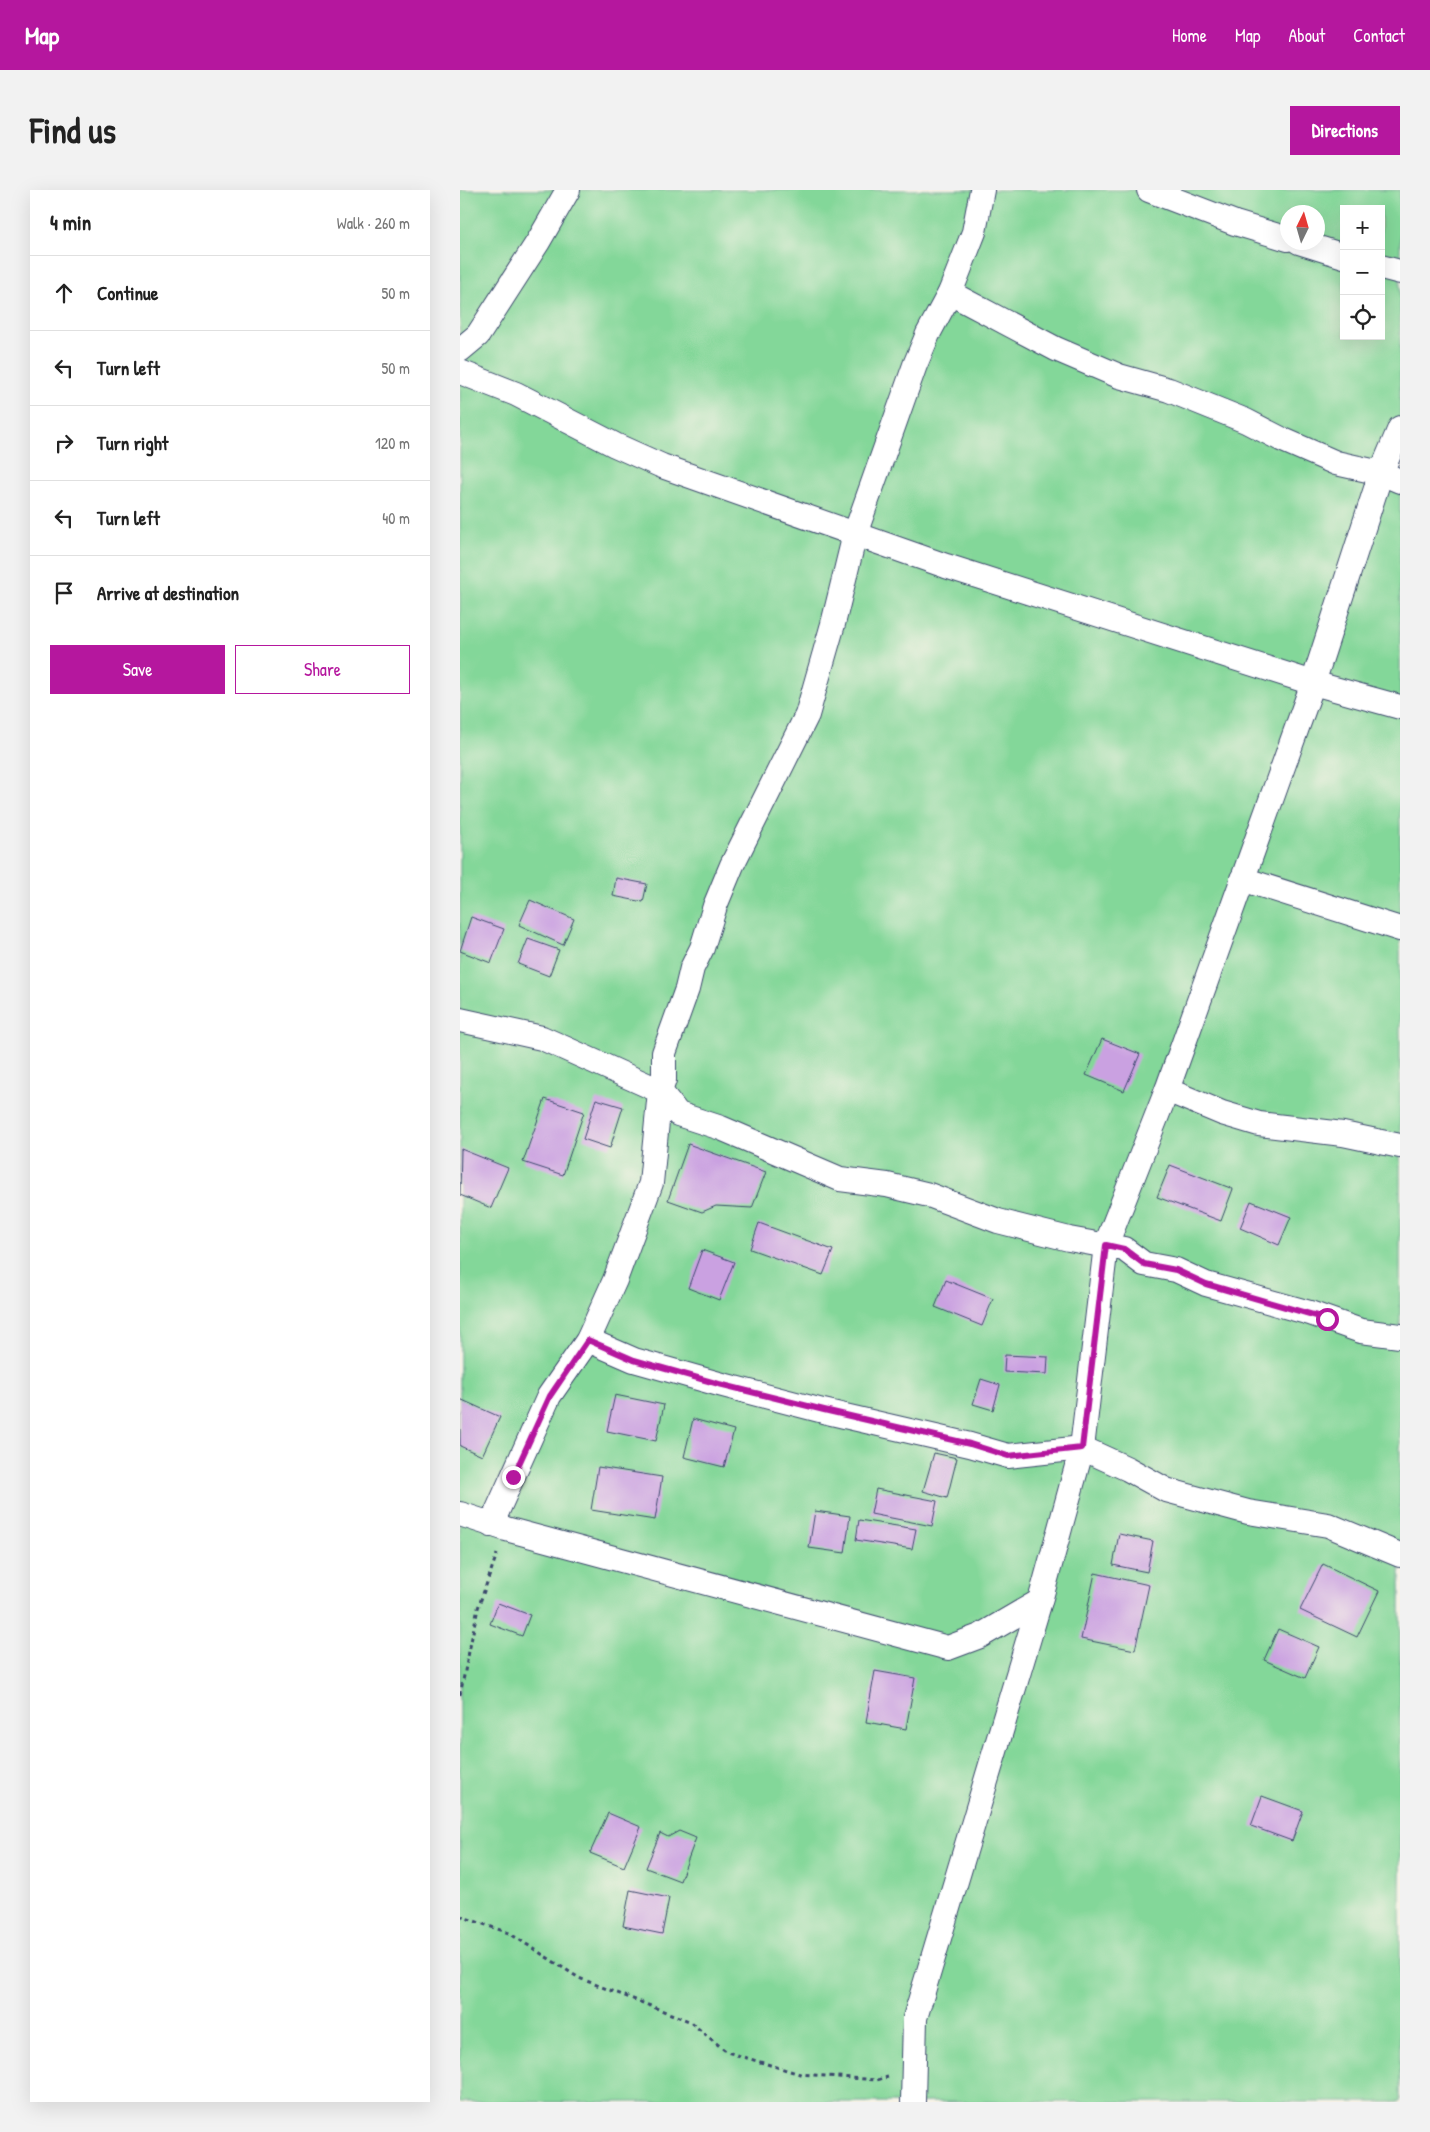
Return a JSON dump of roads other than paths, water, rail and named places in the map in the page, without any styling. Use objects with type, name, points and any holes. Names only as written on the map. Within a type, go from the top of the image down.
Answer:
[{"type":"street","points":[[460,350],[478,335],[538,242],[568,190]]},
{"type":"street","points":[[498,1527],[550,1396],[588,1340],[615,1280],[650,1182],[660,1091],[664,1080],[664,1053],[687,989],[692,968],[702,948],[715,906],[732,865],[807,715],[833,624],[855,534],[915,365],[950,293],[974,232],[982,190]]},
{"type":"street","points":[[1149,190],[1235,224],[1280,237]]},
{"type":"street","points":[[1325,250],[1340,255]]},
{"type":"street","points":[[1385,268],[1400,272]]},
{"type":"street","points":[[950,293],[1056,349],[1120,376],[1168,390],[1246,421],[1281,439],[1336,463],[1391,477]]},
{"type":"street","points":[[460,372],[516,394],[615,445],[662,466],[946,566],[1312,684],[1400,707]]},
{"type":"street","points":[[913,2102],[915,2018],[1040,1601],[1082,1448],[1106,1245],[1168,1090],[1312,684],[1391,477],[1400,428]]},
{"type":"street","points":[[1242,878],[1400,929]]},
{"type":"street","points":[[460,1020],[542,1038],[660,1091],[678,1114],[746,1138],[840,1179],[887,1185],[929,1195],[998,1221],[1069,1239],[1124,1249],[1144,1264],[1176,1270],[1206,1284],[1310,1313],[1361,1331],[1400,1336]]},
{"type":"street","points":[[1168,1090],[1222,1113],[1258,1124],[1343,1134],[1400,1146]]},
{"type":"street","points":[[588,1340],[634,1360],[824,1410],[970,1444],[1008,1456],[1082,1448],[1128,1469],[1166,1490],[1248,1512],[1328,1525],[1400,1555]]},
{"type":"street","points":[[460,1514],[498,1527],[948,1648],[980,1636],[1040,1601]]}]
